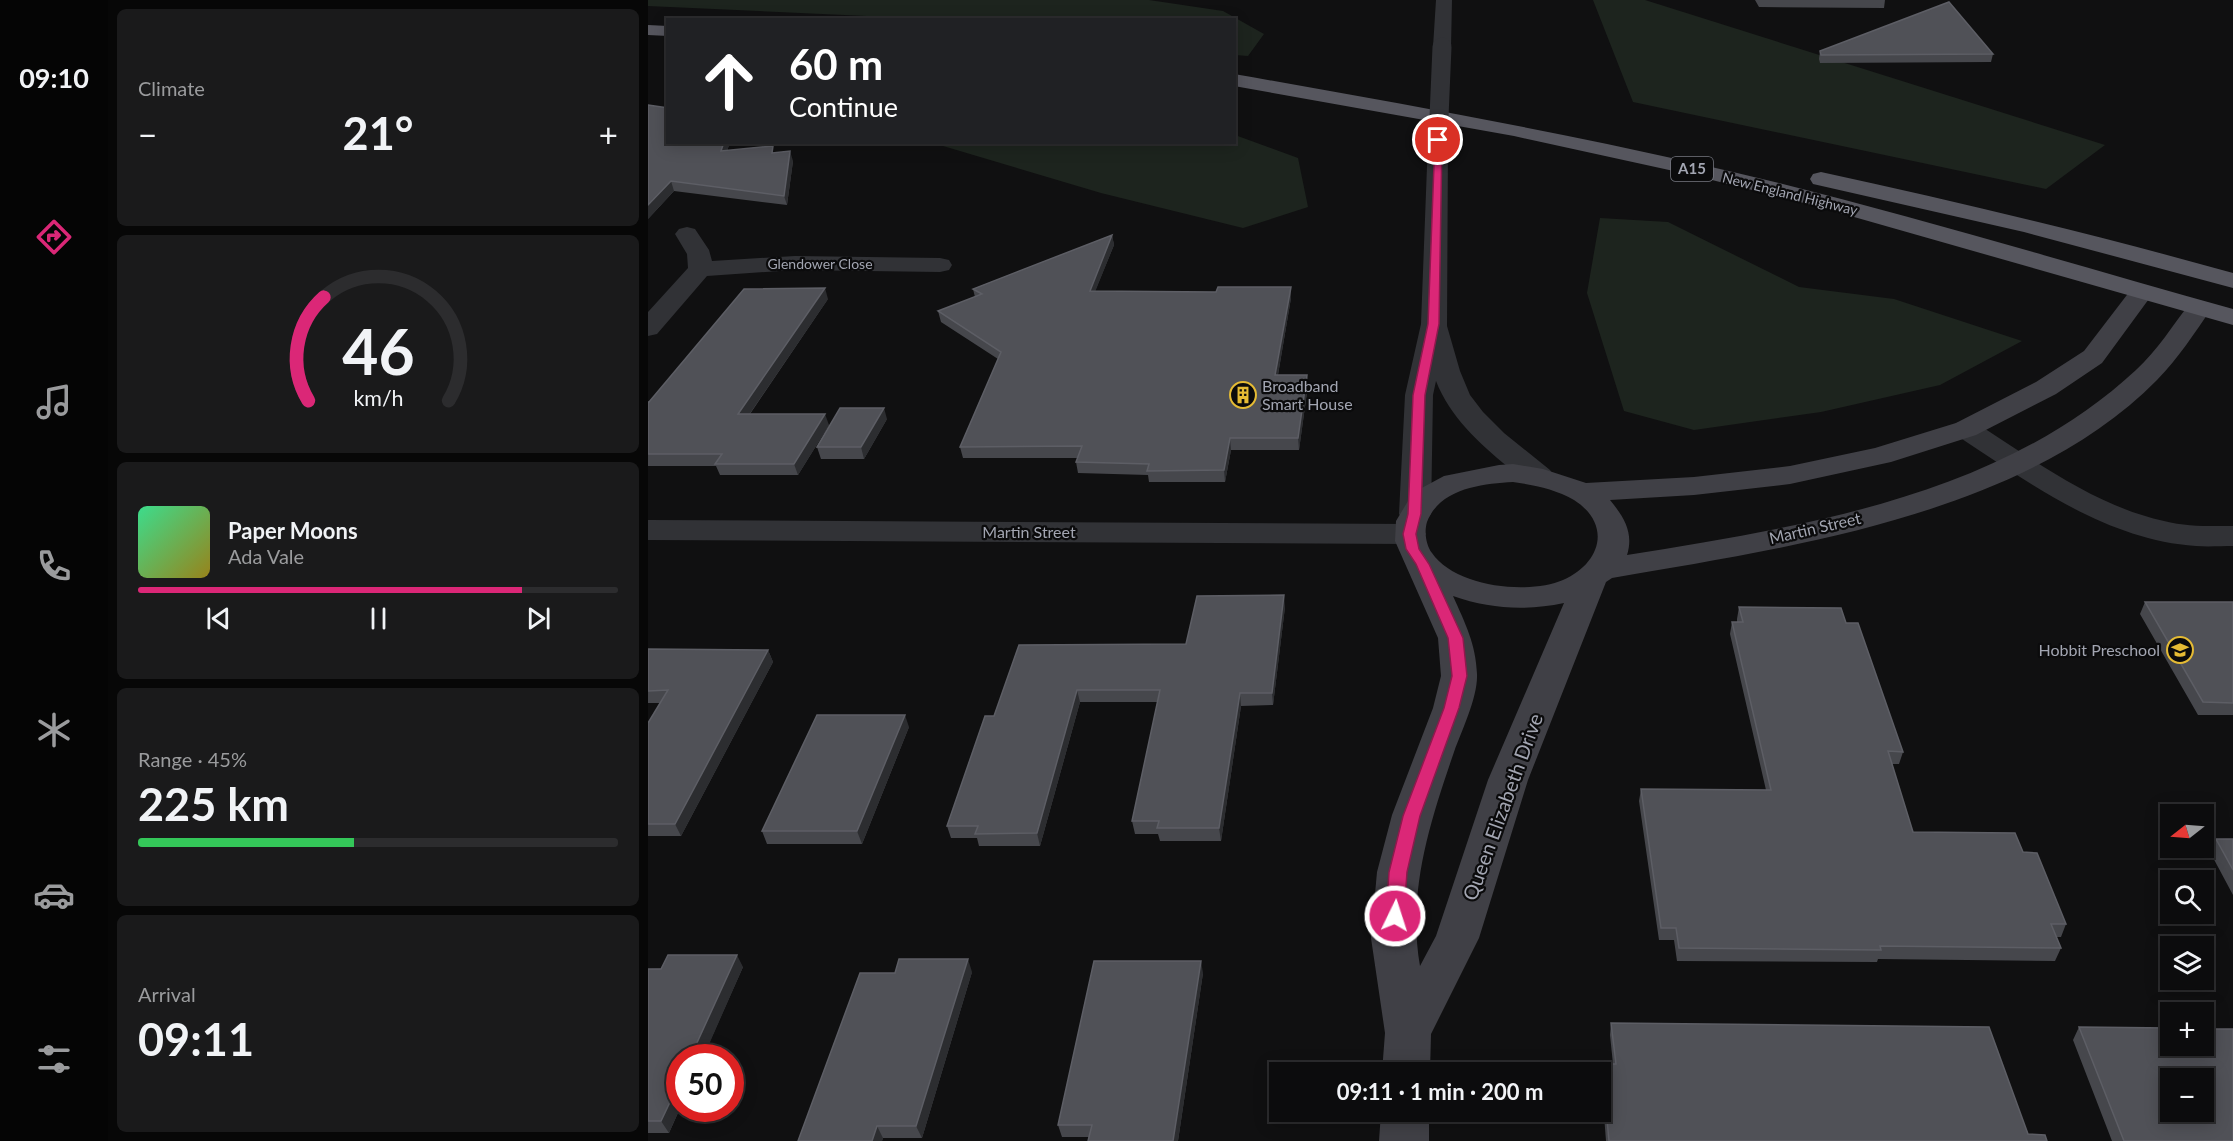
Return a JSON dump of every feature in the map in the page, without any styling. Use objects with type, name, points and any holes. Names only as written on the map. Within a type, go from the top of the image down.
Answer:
[{"type":"highway","points":[[648,30],[666,31]]},
{"type":"highway","name":"New England Highway","points":[[1236,77],[1384,93],[1569,126],[1924,201],[2128,250],[2233,281]]},
{"type":"highway","name":"New England Highway","points":[[1236,77],[1503,128],[1692,169],[1819,200],[2142,291],[2188,301],[2233,317]]},
{"type":"highway","points":[[1924,201],[1981,222],[2095,256],[2157,282],[2188,301],[2210,296],[2233,302]]},
{"type":"main road","points":[[1582,492],[1694,486],[1790,475],[1881,456],[1966,429],[2046,388],[2093,357],[2135,304],[2142,291]]},
{"type":"main road","name":"Martin Street","points":[[1597,573],[1840,523],[1906,506],[2021,464],[2091,423],[2147,375],[2188,301]]},
{"type":"main road","points":[[1505,474],[1539,476],[1569,485],[1582,492],[1598,505],[1610,520],[1614,536],[1612,553],[1597,573],[1571,589],[1545,596],[1517,599],[1488,596],[1461,589],[1439,578],[1416,537],[1427,500],[1443,488],[1464,479],[1505,474]]},
{"type":"main road","name":"Queen Elizabeth Drive","points":[[1407,1053],[1393,938],[1398,872],[1412,816],[1451,708],[1459,676],[1455,638],[1416,537]]},
{"type":"main road","name":"Queen Elizabeth Drive","points":[[1407,1053],[1457,938],[1508,780],[1597,573]]},
{"type":"main road","points":[[1404,1141],[1405,1122]]},
{"type":"street","name":"Queen Elizabeth Drive","points":[[1416,537],[1419,395],[1434,324],[1444,0]]},
{"type":"street","points":[[648,328],[700,269],[702,260],[699,251],[687,234]]},
{"type":"street","name":"Glendower Close","points":[[700,269],[784,263],[940,265]]},
{"type":"street","name":"Queen Elizabeth Drive","points":[[1434,324],[1456,396],[1478,424],[1539,476]]},
{"type":"street","points":[[1966,429],[2102,511],[2137,526],[2168,533],[2210,538],[2233,536]]},
{"type":"street","name":"Martin Street","points":[[648,530],[1416,537]]},
{"type":"shaded area","points":[[648,0],[1149,0],[1223,11],[1235,18],[910,18],[648,6]]},
{"type":"shaded area","points":[[1593,0],[1645,0],[2105,145],[2046,189],[1633,102]]},
{"type":"shaded area","points":[[1236,18],[1264,34],[1248,56],[1236,55]]},
{"type":"shaded area","points":[[1236,135],[1298,158],[1308,207],[1243,228],[1101,193],[936,144],[1236,144]]},
{"type":"shaded area","points":[[1600,218],[1668,222],[1799,287],[1894,299],[2022,341],[1940,385],[1821,412],[1694,430],[1624,411],[1587,293]]},
{"type":"building","points":[[1949,2],[1993,54],[1821,55],[1820,51]]},
{"type":"building","points":[[648,105],[666,108],[666,144],[723,144],[721,151],[773,146],[772,153],[790,151],[784,196],[671,181],[648,205]]},
{"type":"building","points":[[1112,235],[1090,291],[1216,292],[1218,287],[1291,287],[1275,375],[1307,375],[1298,438],[1230,438],[1224,470],[1147,471],[1149,464],[1076,462],[1082,446],[960,447],[1001,352],[938,311],[982,294],[973,289]]},
{"type":"building","points":[[825,288],[738,414],[825,414],[794,464],[715,464],[722,454],[648,454],[648,402],[744,289]]},
{"type":"building","points":[[840,408],[884,408],[861,447],[817,447]]},
{"type":"building","points":[[1284,595],[1272,693],[1240,693],[1219,828],[1157,828],[1159,821],[1132,821],[1160,690],[1077,690],[1037,833],[975,834],[978,826],[947,826],[985,716],[994,716],[1019,645],[1186,644],[1197,596]]},
{"type":"building","points":[[2145,602],[2233,602],[2233,703],[2203,702]]},
{"type":"building","points":[[1739,607],[1841,608],[1846,623],[1858,623],[1903,752],[1888,751],[1913,832],[2015,833],[2023,852],[2037,853],[2066,924],[2051,924],[2061,948],[1880,946],[1881,950],[1679,948],[1676,928],[1661,928],[1641,789],[1771,790],[1732,622],[1743,622]]},
{"type":"building","points":[[648,649],[768,650],[675,824],[648,824],[648,723],[668,690],[648,691]]},
{"type":"building","points":[[817,715],[905,715],[857,831],[762,831]]},
{"type":"building","points":[[2216,839],[2233,839],[2233,870]]},
{"type":"building","points":[[668,955],[737,955],[696,1044],[666,1044],[666,1110],[661,1121],[648,1121],[648,969],[661,969]]},
{"type":"building","points":[[899,959],[968,959],[916,1126],[877,1126],[872,1141],[798,1141],[860,973],[895,973]]},
{"type":"building","points":[[1094,961],[1201,961],[1173,1141],[1088,1141],[1092,1125],[1058,1125]]},
{"type":"building","points":[[1611,1023],[1989,1027],[2028,1134],[2045,1135],[2047,1141],[1609,1141],[1607,1122],[1611,1122],[1611,1064],[1616,1064]]},
{"type":"building","points":[[2079,1027],[2160,1028],[2160,1056],[2214,1056],[2214,1029],[2233,1029],[2233,1141],[2124,1141]]},
{"type":"place","name":"Broadband Smart House","points":[[1243,395]]},
{"type":"place","name":"Hobbit Preschool","points":[[2180,650]]},
{"type":"route","points":[[1395,916],[1398,872],[1412,816],[1451,708],[1459,676],[1455,638],[1413,549],[1410,534],[1415,514],[1419,395],[1434,324],[1438,140]]}]
